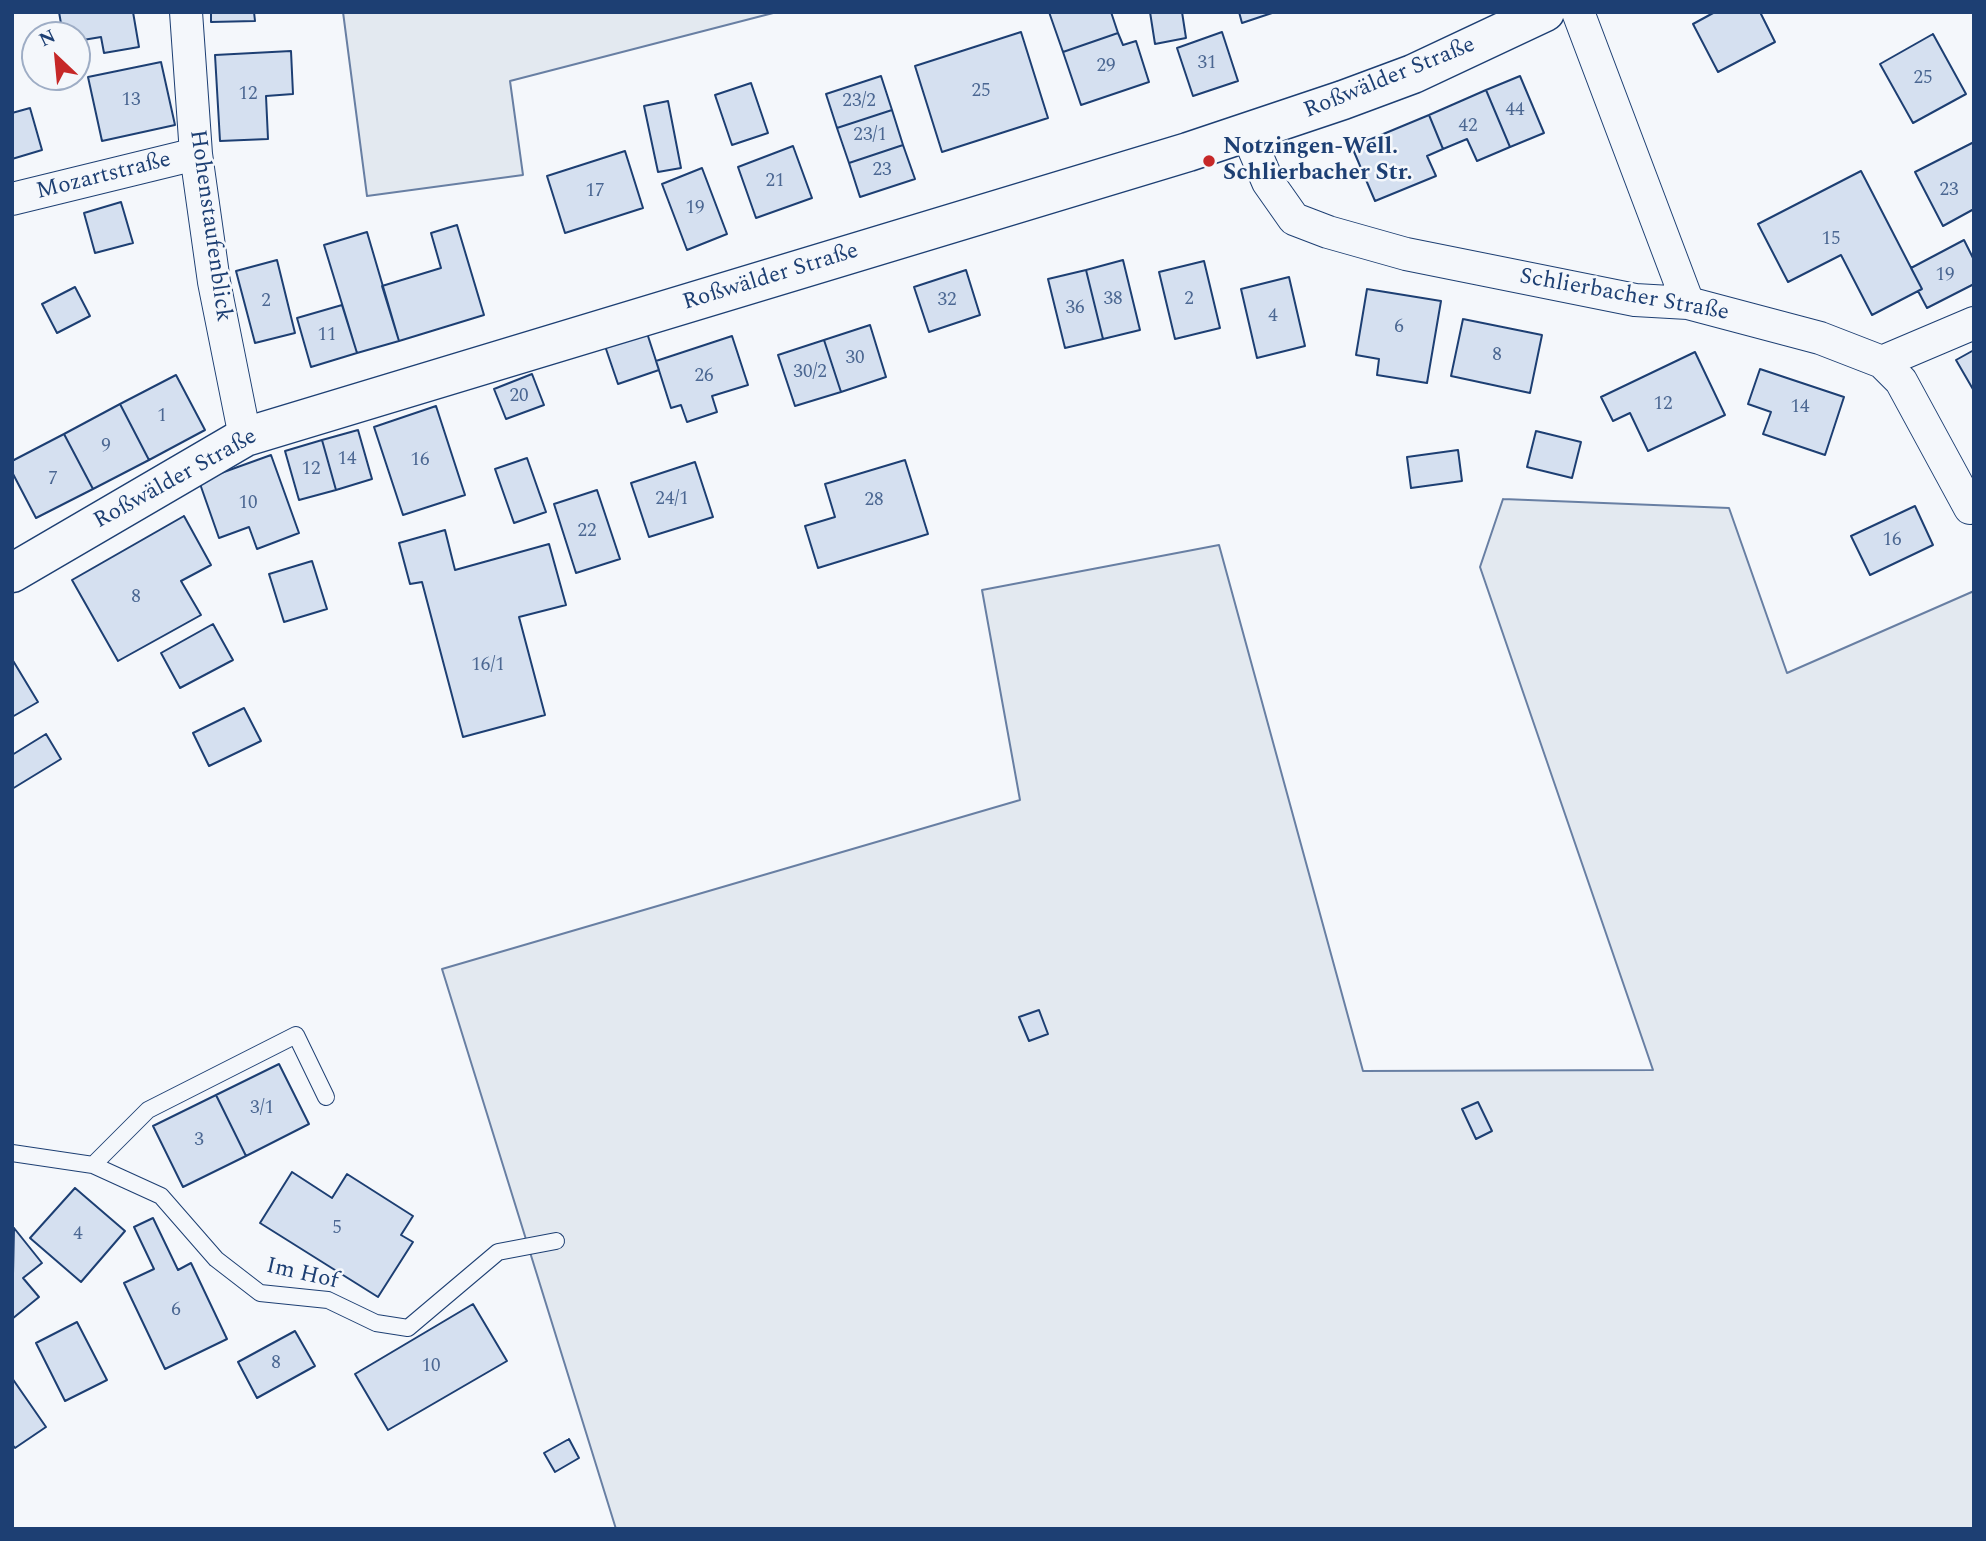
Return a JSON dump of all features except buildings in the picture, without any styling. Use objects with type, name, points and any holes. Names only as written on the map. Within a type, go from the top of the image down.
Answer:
[{"type":"street","name":"Hohenstaufenblick","points":[[186,12],[196,154],[214,282],[245,437]]},
{"type":"street","name":"Roßwälder Straße","points":[[12,573],[245,437],[1247,132],[1413,74],[1545,12]]},
{"type":"street","points":[[1578,12],[1688,303]]},
{"type":"street","name":"Schlierbacher Straße","points":[[1247,132],[1268,182],[1294,219],[1328,232],[1406,254],[1622,297],[1688,303],[1819,338],[1882,362],[1901,382],[1970,508]]},
{"type":"street","name":"Mozartstraße","points":[[12,199],[196,154]]},
{"type":"street","points":[[1882,362],[1974,323]]},
{"type":"lane","points":[[93,1165],[148,1110],[296,1035],[326,1097]]},
{"type":"lane","name":"Im Hof","points":[[12,1153],[93,1165],[161,1196],[216,1259],[260,1293],[328,1300],[376,1323],[408,1328],[498,1252],[556,1241]]},
{"type":"shaded area","points":[[343,12],[777,12],[510,81],[523,175],[367,196]]},
{"type":"shaded area","points":[[1503,499],[1729,508],[1787,673],[1974,591],[1974,1529],[616,1529],[442,969],[1020,800],[982,590],[1219,545],[1363,1071],[1653,1070],[1480,567]]},
{"type":"place","name":"Notzingen-Well. Schlierbacher Str.","points":[[1209,161]]}]
